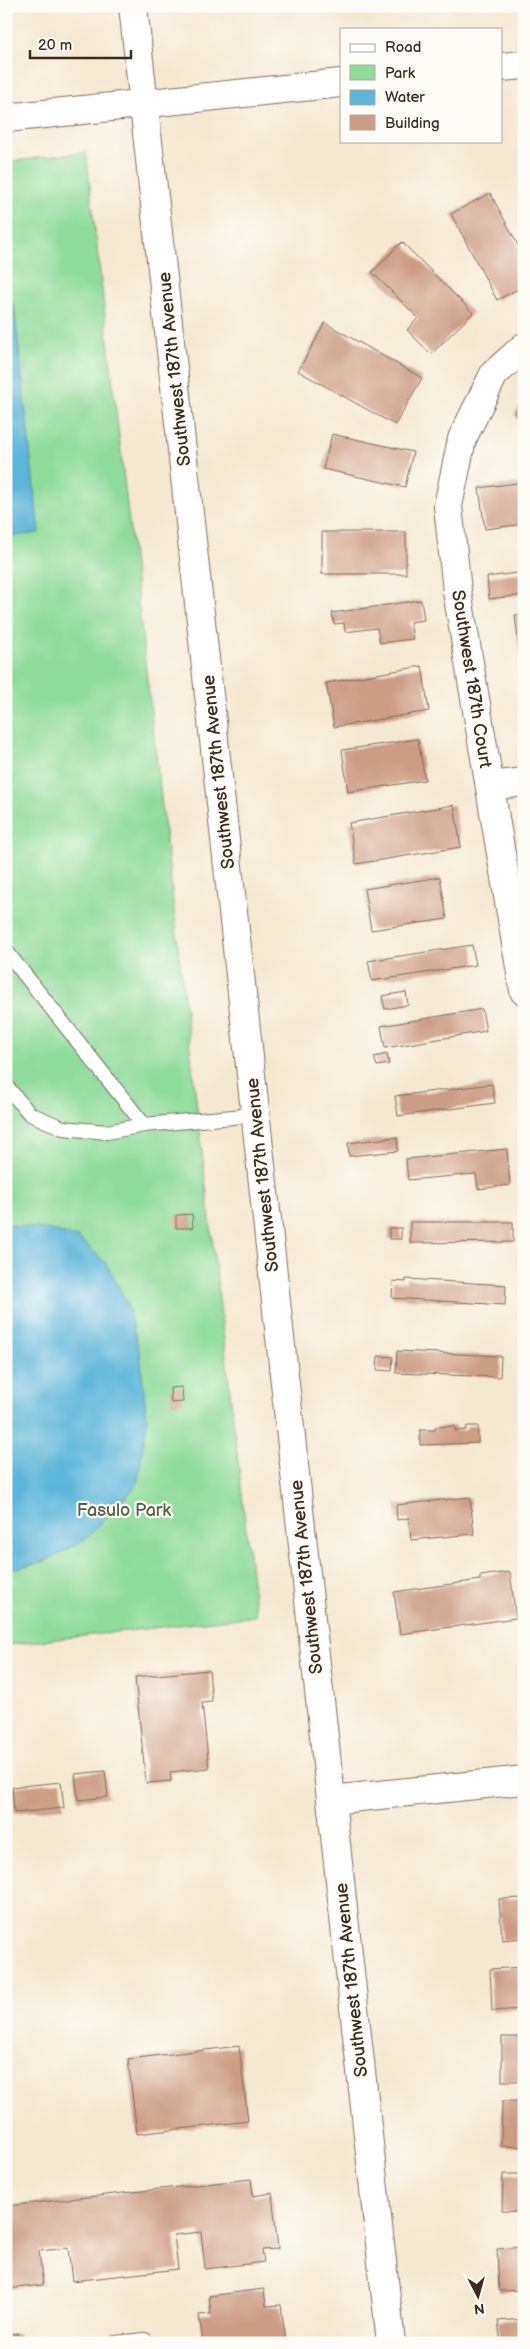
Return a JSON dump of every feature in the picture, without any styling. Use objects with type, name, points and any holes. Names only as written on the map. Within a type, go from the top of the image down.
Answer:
[{"type":"street","name":"Southwest 187th Avenue","points":[[133,6],[391,2343]]},
{"type":"street","points":[[502,67],[524,65]]},
{"type":"street","points":[[6,118],[340,83]]},
{"type":"street","name":"Southwest 187th Court","points":[[524,346],[494,374],[462,438],[448,506],[457,591],[524,991]]},
{"type":"street","points":[[490,786],[524,782]]},
{"type":"street","points":[[331,1800],[524,1780]]},
{"type":"lane","points":[[6,951],[144,1125]]},
{"type":"lane","points":[[6,1086],[30,1114],[63,1128],[107,1132],[144,1125],[255,1115]]},
{"type":"lane","points":[[115,2343],[145,2340],[145,2343]]},
{"type":"green space","name":"Fasulo Park","points":[[86,152],[256,1616],[6,1645],[6,162]]},
{"type":"water","points":[[14,305],[39,533],[6,537],[6,306]]},
{"type":"water","points":[[6,1224],[51,1230],[79,1238],[105,1262],[126,1301],[140,1354],[147,1421],[137,1485],[85,1540],[44,1562],[17,1568],[6,1566]]},
{"type":"building","points":[[490,193],[524,256],[524,286],[497,300],[451,214]]},
{"type":"building","points":[[402,242],[473,313],[431,354],[407,330],[418,318],[372,272]]},
{"type":"building","points":[[325,323],[422,378],[395,425],[298,371]]},
{"type":"building","points":[[524,399],[524,421],[514,415]]},
{"type":"building","points":[[332,434],[413,452],[405,487],[323,469]]},
{"type":"building","points":[[524,482],[524,524],[485,529],[479,488]]},
{"type":"building","points":[[322,532],[406,532],[406,574],[322,574]]},
{"type":"building","points":[[524,572],[524,595],[489,599],[487,577]]},
{"type":"building","points":[[421,600],[424,620],[410,622],[413,639],[380,643],[377,628],[345,632],[344,623],[334,624],[332,613]]},
{"type":"building","points":[[524,614],[524,657],[520,657],[515,615]]},
{"type":"building","points":[[422,666],[429,711],[334,727],[326,683]]},
{"type":"building","points":[[418,739],[425,780],[348,792],[342,750]]},
{"type":"building","points":[[454,805],[461,847],[356,864],[349,823]]},
{"type":"building","points":[[440,877],[447,919],[371,930],[364,889]]},
{"type":"building","points":[[472,945],[476,965],[372,981],[368,961]]},
{"type":"building","points":[[406,992],[408,1005],[385,1009],[382,996]]},
{"type":"building","points":[[482,1009],[486,1031],[385,1048],[381,1026]]},
{"type":"building","points":[[387,1054],[389,1064],[377,1066],[374,1057]]},
{"type":"building","points":[[492,1084],[495,1103],[398,1116],[395,1096]]},
{"type":"building","points":[[397,1137],[398,1151],[349,1156],[348,1143]]},
{"type":"building","points":[[507,1149],[510,1185],[478,1189],[476,1174],[408,1180],[406,1159]]},
{"type":"building","points":[[192,1214],[193,1228],[176,1228],[176,1215]]},
{"type":"building","points":[[410,1222],[513,1222],[513,1242],[410,1243]]},
{"type":"building","points":[[389,1228],[401,1228],[401,1239],[389,1239]]},
{"type":"building","points":[[406,1279],[506,1285],[505,1305],[392,1298],[393,1281],[406,1282]]},
{"type":"building","points":[[397,1351],[501,1356],[500,1377],[396,1373]]},
{"type":"building","points":[[378,1356],[393,1357],[392,1371],[377,1370]]},
{"type":"building","points":[[182,1387],[183,1402],[171,1403],[170,1388]]},
{"type":"building","points":[[455,1426],[455,1431],[466,1430],[467,1426],[478,1426],[478,1443],[420,1445],[420,1430],[435,1430],[435,1427]]},
{"type":"building","points":[[470,1497],[474,1534],[411,1540],[409,1518],[397,1520],[396,1505]]},
{"type":"building","points":[[510,1572],[516,1618],[400,1634],[394,1592],[480,1580],[480,1576]]},
{"type":"building","points":[[209,1670],[212,1702],[202,1703],[209,1768],[170,1772],[171,1781],[146,1783],[135,1677]]},
{"type":"building","points":[[105,1771],[108,1797],[78,1800],[75,1774]]},
{"type":"building","points":[[61,1782],[64,1808],[14,1813],[12,1787]]},
{"type":"building","points":[[524,1898],[524,1938],[502,1940],[499,1899]]},
{"type":"building","points":[[524,1967],[524,2009],[492,2011],[490,1969]]},
{"type":"building","points":[[502,2037],[524,2037],[524,2081],[502,2081]]},
{"type":"building","points":[[239,2046],[248,2121],[137,2134],[128,2059]]},
{"type":"building","points":[[502,2101],[524,2101],[524,2147],[501,2146]]},
{"type":"building","points":[[503,2174],[524,2174],[524,2212],[502,2211]]},
{"type":"building","points":[[251,2179],[253,2196],[272,2193],[278,2249],[262,2250],[264,2262],[205,2269],[201,2232],[174,2235],[178,2269],[72,2281],[68,2248],[39,2251],[43,2285],[6,2289],[6,2206]]},
{"type":"building","points":[[524,2247],[524,2290],[499,2291],[497,2249]]},
{"type":"building","points":[[264,2289],[266,2306],[281,2305],[286,2343],[203,2343],[199,2315],[211,2314],[209,2296]]},
{"type":"building","points":[[524,2319],[524,2343],[501,2343],[498,2321]]},
{"type":"building","points":[[18,2333],[19,2343],[6,2343],[6,2335]]}]
